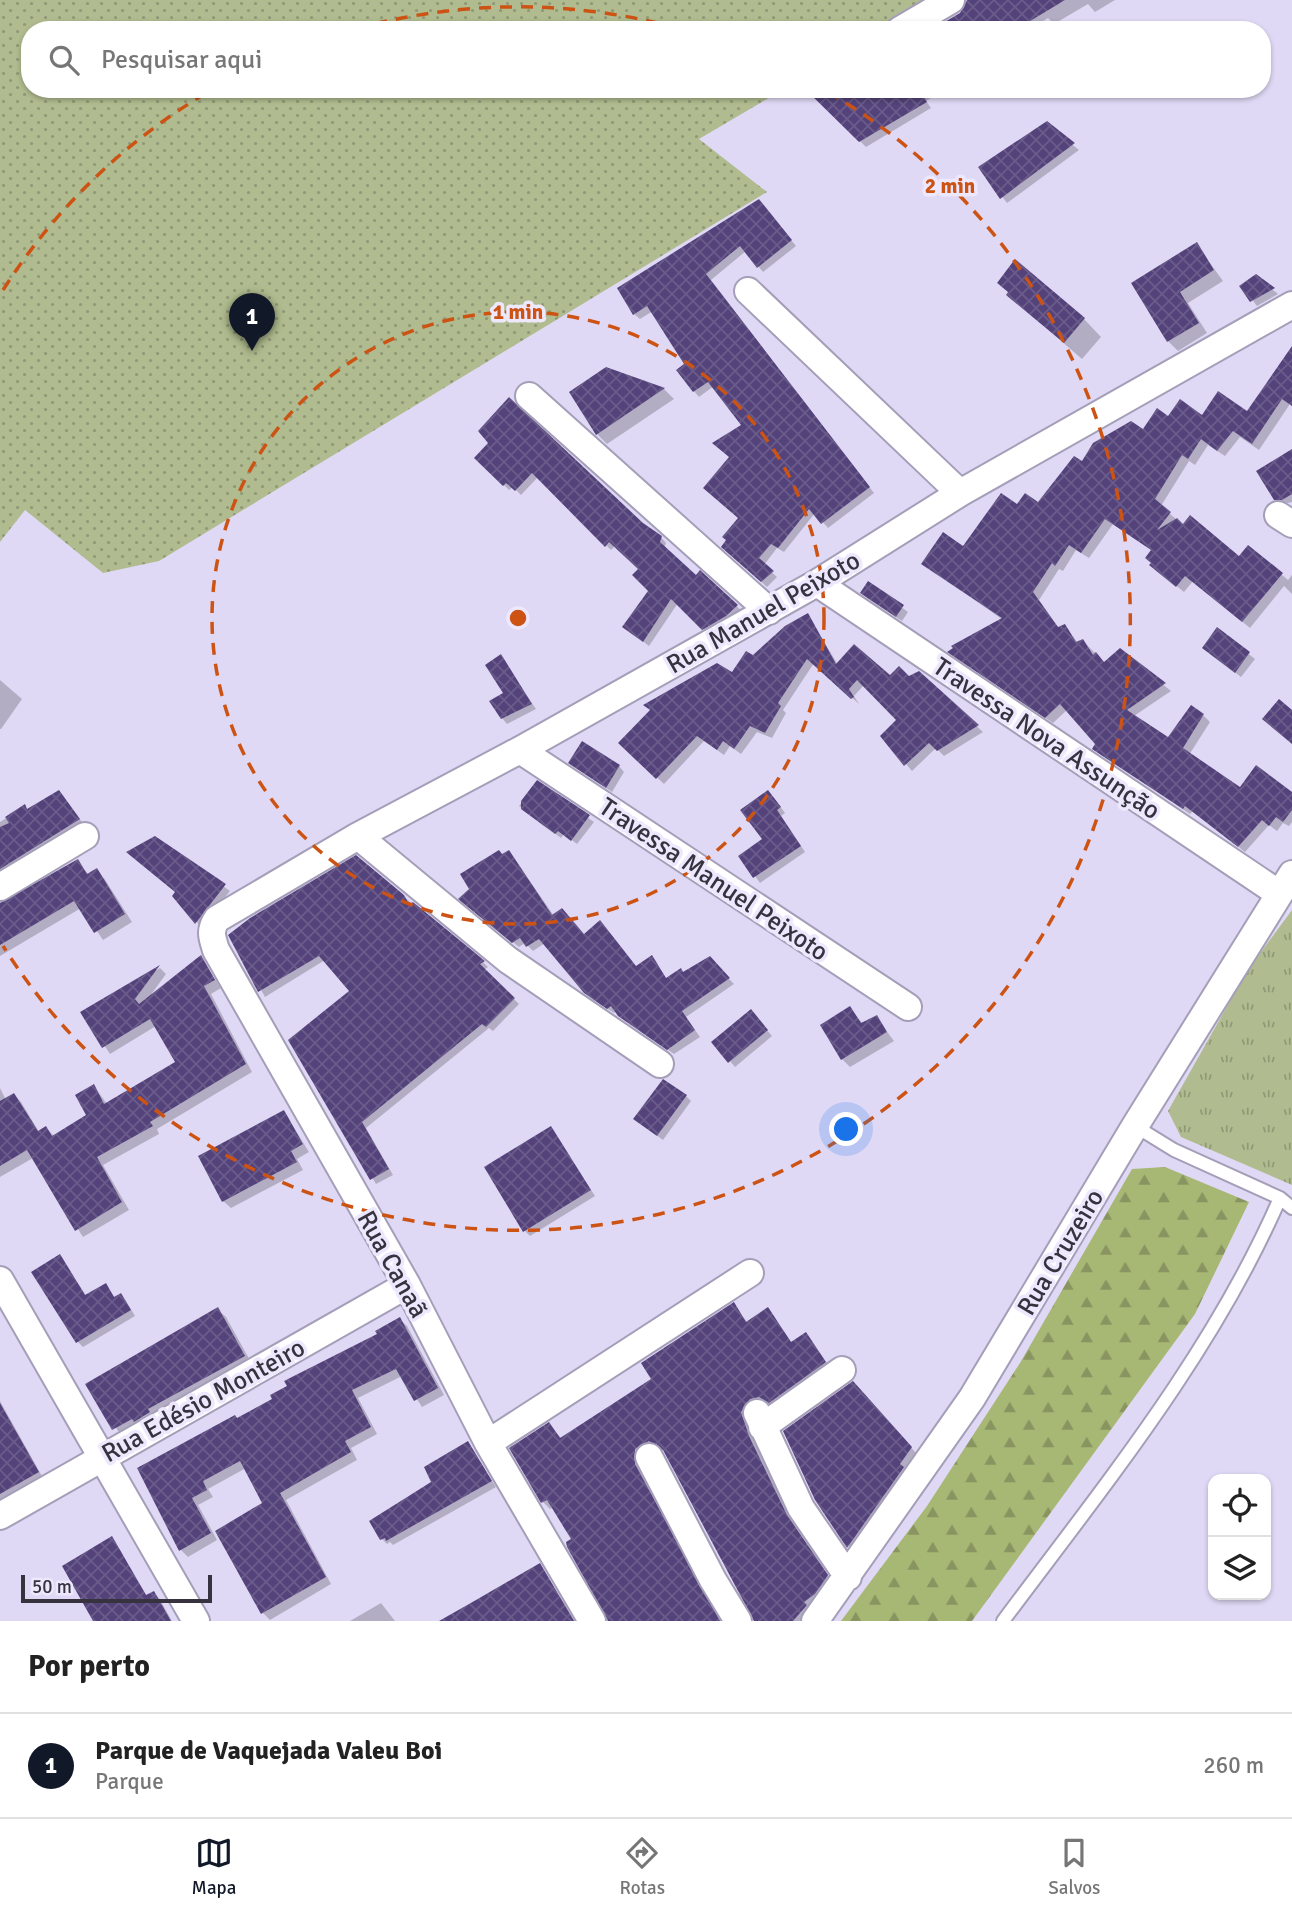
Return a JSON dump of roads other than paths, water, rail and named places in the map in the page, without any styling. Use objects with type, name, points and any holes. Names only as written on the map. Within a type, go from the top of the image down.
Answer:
[{"type":"street","points":[[915,21],[951,0]]},
{"type":"street","points":[[748,291],[960,493]]},
{"type":"street","name":"Rua Manuel Peixoto","points":[[231,912],[358,836],[520,750],[769,611],[960,493],[1292,305]]},
{"type":"street","points":[[528,396],[769,611]]},
{"type":"street","name":"Travessa Nova Assunção","points":[[817,583],[1285,883]]},
{"type":"street","name":"Travessa Manuel Peixoto","points":[[520,750],[908,1007]]},
{"type":"street","points":[[0,887],[85,836]]},
{"type":"street","points":[[358,836],[508,960],[660,1064]]},
{"type":"street","name":"Rua Cruzeiro","points":[[815,1621],[972,1398],[1285,883]]},
{"type":"street","name":"Rua Canaã","points":[[231,912],[217,919],[212,926],[211,934],[216,950],[407,1285],[488,1443],[592,1621]]},
{"type":"street","points":[[488,1443],[750,1273]]},
{"type":"street","points":[[0,1280],[196,1621]]},
{"type":"street","name":"Rua Edésio Monteiro","points":[[0,1516],[407,1285]]},
{"type":"street","points":[[842,1370],[760,1420],[801,1508],[848,1577]]},
{"type":"street","points":[[649,1457],[713,1580],[738,1621]]},
{"type":"lane","points":[[1135,1126],[1174,1150],[1280,1199],[1292,1208]]},
{"type":"lane","points":[[1003,1621],[1161,1405],[1245,1271],[1280,1199]]},
{"type":"place","name":"Parque de Vaquejada Valeu Boi","points":[[252,351]]}]
